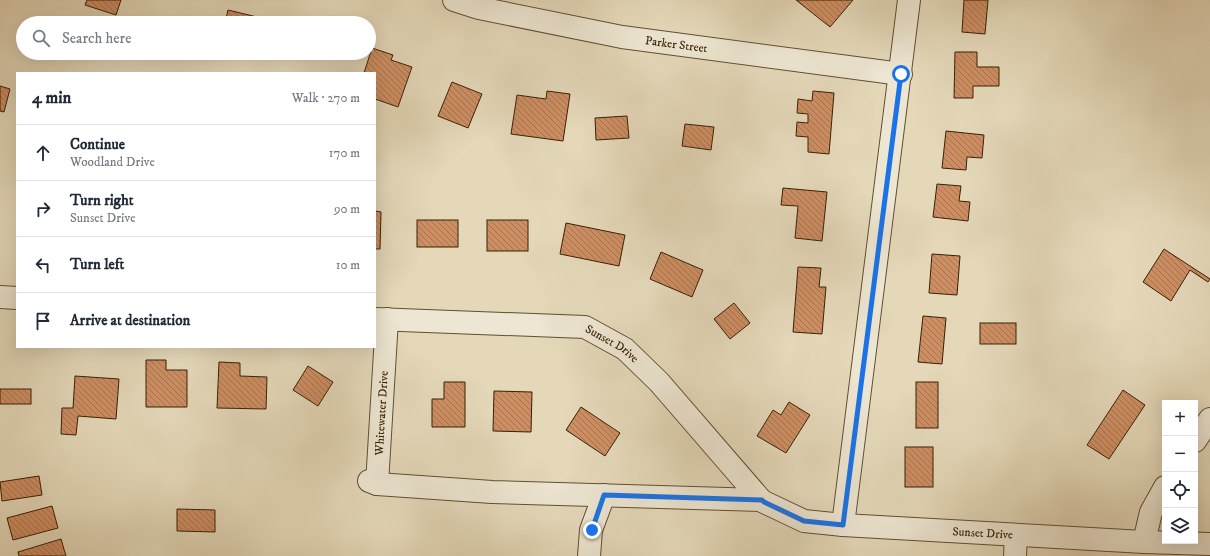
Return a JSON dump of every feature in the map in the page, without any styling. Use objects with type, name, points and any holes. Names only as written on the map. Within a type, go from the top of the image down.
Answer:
[{"type":"street","name":"Parker Street","points":[[454,0],[479,8],[622,37],[901,74]]},
{"type":"street","points":[[843,525],[901,74],[909,0]]},
{"type":"street","points":[[0,297],[16,298]]},
{"type":"street","name":"Sunset Drive","points":[[381,319],[585,327],[625,348],[659,382],[764,502],[804,521],[1016,545],[1144,542],[1210,544]]},
{"type":"street","name":"Whitewater Drive","points":[[373,482],[381,319]]},
{"type":"street","points":[[1198,437],[1210,419]]},
{"type":"street","name":"Sunset Drive","points":[[373,482],[492,492],[762,500]]},
{"type":"street","points":[[1144,542],[1151,512],[1162,492]]},
{"type":"street","points":[[589,556],[592,530],[604,495]]},
{"type":"building","points":[[87,0],[121,0],[116,15],[85,5]]},
{"type":"building","points":[[796,0],[853,0],[830,27]]},
{"type":"building","points":[[964,0],[988,0],[985,34],[962,32]]},
{"type":"building","points":[[228,10],[253,16],[227,16]]},
{"type":"building","points":[[376,49],[393,55],[391,60],[412,67],[398,107],[376,99],[376,72],[364,72],[368,60],[376,60]]},
{"type":"building","points":[[955,52],[977,52],[977,67],[999,67],[999,86],[973,86],[973,98],[954,98]]},
{"type":"building","points":[[452,82],[482,94],[468,128],[438,116]]},
{"type":"building","points":[[0,86],[10,89],[4,112],[0,111]]},
{"type":"building","points":[[547,91],[570,94],[563,141],[511,134],[517,95],[546,99]]},
{"type":"building","points":[[813,91],[834,93],[829,154],[808,152],[808,137],[796,136],[797,122],[808,123],[808,114],[797,113],[798,99],[812,101]]},
{"type":"building","points":[[627,116],[629,138],[596,140],[595,118]]},
{"type":"building","points":[[685,124],[714,127],[711,150],[682,146]]},
{"type":"building","points":[[946,131],[984,135],[982,158],[967,157],[966,170],[942,168]]},
{"type":"building","points":[[937,184],[961,186],[959,201],[970,202],[968,221],[933,217]]},
{"type":"building","points":[[783,188],[827,192],[822,241],[795,238],[798,206],[781,205]]},
{"type":"building","points":[[376,211],[381,212],[380,249],[376,249]]},
{"type":"building","points":[[417,220],[458,220],[458,247],[417,247]]},
{"type":"building","points":[[487,220],[528,220],[528,251],[487,251]]},
{"type":"building","points":[[566,223],[625,235],[619,266],[560,254]]},
{"type":"building","points":[[1164,249],[1210,279],[1208,282],[1190,270],[1171,301],[1143,282]]},
{"type":"building","points":[[661,252],[703,270],[692,297],[650,279]]},
{"type":"building","points":[[932,254],[960,256],[957,295],[929,293]]},
{"type":"building","points":[[798,267],[821,268],[819,287],[826,287],[822,334],[793,332]]},
{"type":"building","points":[[734,303],[750,323],[730,339],[714,319]]},
{"type":"building","points":[[923,316],[946,318],[942,364],[918,362]]},
{"type":"building","points":[[980,323],[1016,323],[1016,344],[980,344]]},
{"type":"building","points":[[146,360],[166,360],[166,370],[187,370],[187,407],[146,407]]},
{"type":"building","points":[[219,362],[240,363],[240,376],[267,377],[266,409],[217,408]]},
{"type":"building","points":[[308,366],[333,382],[318,406],[293,390]]},
{"type":"building","points":[[75,376],[119,379],[116,419],[78,416],[76,435],[61,434],[62,408],[73,408]]},
{"type":"building","points":[[444,382],[465,382],[465,427],[432,427],[432,399],[444,399]]},
{"type":"building","points":[[916,382],[938,382],[938,428],[916,428]]},
{"type":"building","points":[[0,389],[31,389],[31,404],[0,404]]},
{"type":"building","points":[[1123,390],[1145,405],[1109,459],[1087,445]]},
{"type":"building","points":[[494,391],[532,392],[531,432],[493,431]]},
{"type":"building","points":[[789,402],[810,415],[786,453],[757,436],[773,410],[781,415]]},
{"type":"building","points":[[581,407],[620,433],[605,456],[566,430]]},
{"type":"building","points":[[905,447],[933,447],[933,487],[905,487]]},
{"type":"building","points":[[39,476],[42,495],[2,501],[0,482]]},
{"type":"building","points":[[52,506],[58,528],[13,540],[7,518]]},
{"type":"building","points":[[177,509],[215,510],[215,532],[177,531]]},
{"type":"building","points":[[61,539],[66,556],[19,556],[18,552]]},
{"type":"route","points":[[592,530],[604,495],[762,500],[804,521],[843,525],[901,74]]}]
